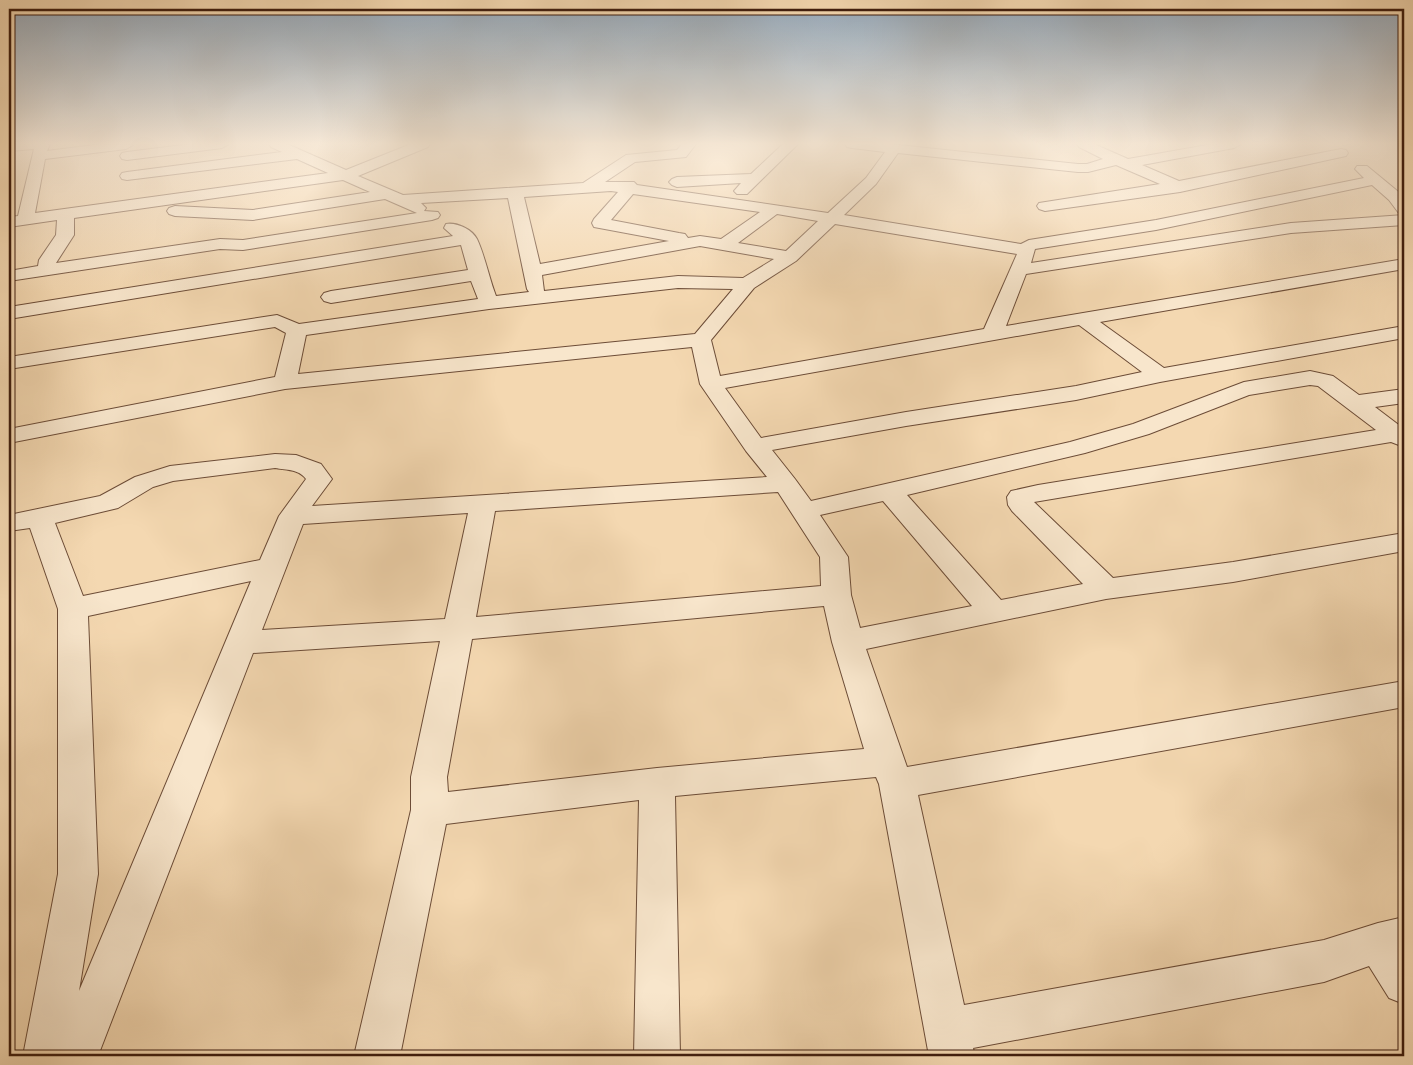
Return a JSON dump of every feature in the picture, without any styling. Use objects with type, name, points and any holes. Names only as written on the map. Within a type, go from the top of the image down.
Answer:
[{"type":"street","points":[[24,194],[26,219]]},
{"type":"street","points":[[131,194],[134,204]]},
{"type":"street","points":[[9,222],[210,194]]},
{"type":"street","points":[[134,204],[161,210],[253,215],[387,194],[432,215],[468,239],[489,303]]},
{"type":"street","points":[[402,200],[491,194]]},
{"type":"street","points":[[515,194],[538,297]]},
{"type":"street","points":[[625,194],[600,222],[602,224],[790,257]]},
{"type":"street","points":[[671,194],[830,218],[1043,212],[1156,225],[1310,194]]},
{"type":"street","points":[[730,202],[739,194]]},
{"type":"street","points":[[9,436],[285,382],[701,340],[747,284],[790,257],[857,194]]},
{"type":"street","points":[[1000,194],[1043,212],[1138,194]]},
{"type":"street","points":[[992,335],[1043,212],[1062,194]]},
{"type":"street","points":[[1200,194],[1291,228]]},
{"type":"street","points":[[1391,194],[1404,209]]},
{"type":"street","points":[[724,245],[774,209]]},
{"type":"street","points":[[46,271],[48,260],[65,235],[66,214]]},
{"type":"street","points":[[9,276],[220,244],[243,246],[432,215]]},
{"type":"street","points":[[1018,270],[1291,228],[1404,220]]},
{"type":"street","points":[[9,313],[468,239]]},
{"type":"street","points":[[532,271],[700,241]]},
{"type":"street","points":[[328,291],[330,275],[368,255]]},
{"type":"street","points":[[711,384],[1404,264]]},
{"type":"street","points":[[300,266],[312,270],[328,291],[339,324]]},
{"type":"street","points":[[328,291],[478,274]]},
{"type":"street","points":[[9,363],[277,321],[298,330],[489,303],[678,282],[747,284]]},
{"type":"street","points":[[1085,320],[1160,375]]},
{"type":"street","points":[[285,382],[298,330]]},
{"type":"street","points":[[755,446],[906,419],[1076,393],[1160,375],[1404,332]]},
{"type":"street","points":[[701,340],[711,384],[755,446],[786,484],[834,557],[836,595],[848,642],[891,773],[949,1043],[1324,961],[1391,940],[1404,983]]},
{"type":"street","points":[[804,511],[1076,448],[1132,432],[1244,389],[1310,378],[1325,381],[1400,437]]},
{"type":"street","points":[[1354,402],[1404,396]]},
{"type":"street","points":[[1106,589],[1021,505],[1020,497],[1400,437]]},
{"type":"street","points":[[9,523],[40,518],[108,502],[144,482],[170,474],[275,461],[296,463],[312,469],[319,479],[292,516],[75,1056]]},
{"type":"street","points":[[292,516],[786,484]]},
{"type":"street","points":[[888,491],[995,613]]},
{"type":"street","points":[[377,1056],[430,810],[429,777],[483,504]]},
{"type":"street","points":[[40,518],[73,609],[78,874],[46,1056]]},
{"type":"street","points":[[848,642],[1106,589],[1233,572],[1404,542]]},
{"type":"street","points":[[73,609],[272,567]]},
{"type":"street","points":[[242,642],[459,629],[836,595]]},
{"type":"street","points":[[430,810],[657,783],[891,773],[1404,694]]},
{"type":"street","points":[[657,783],[657,1056]]}]
